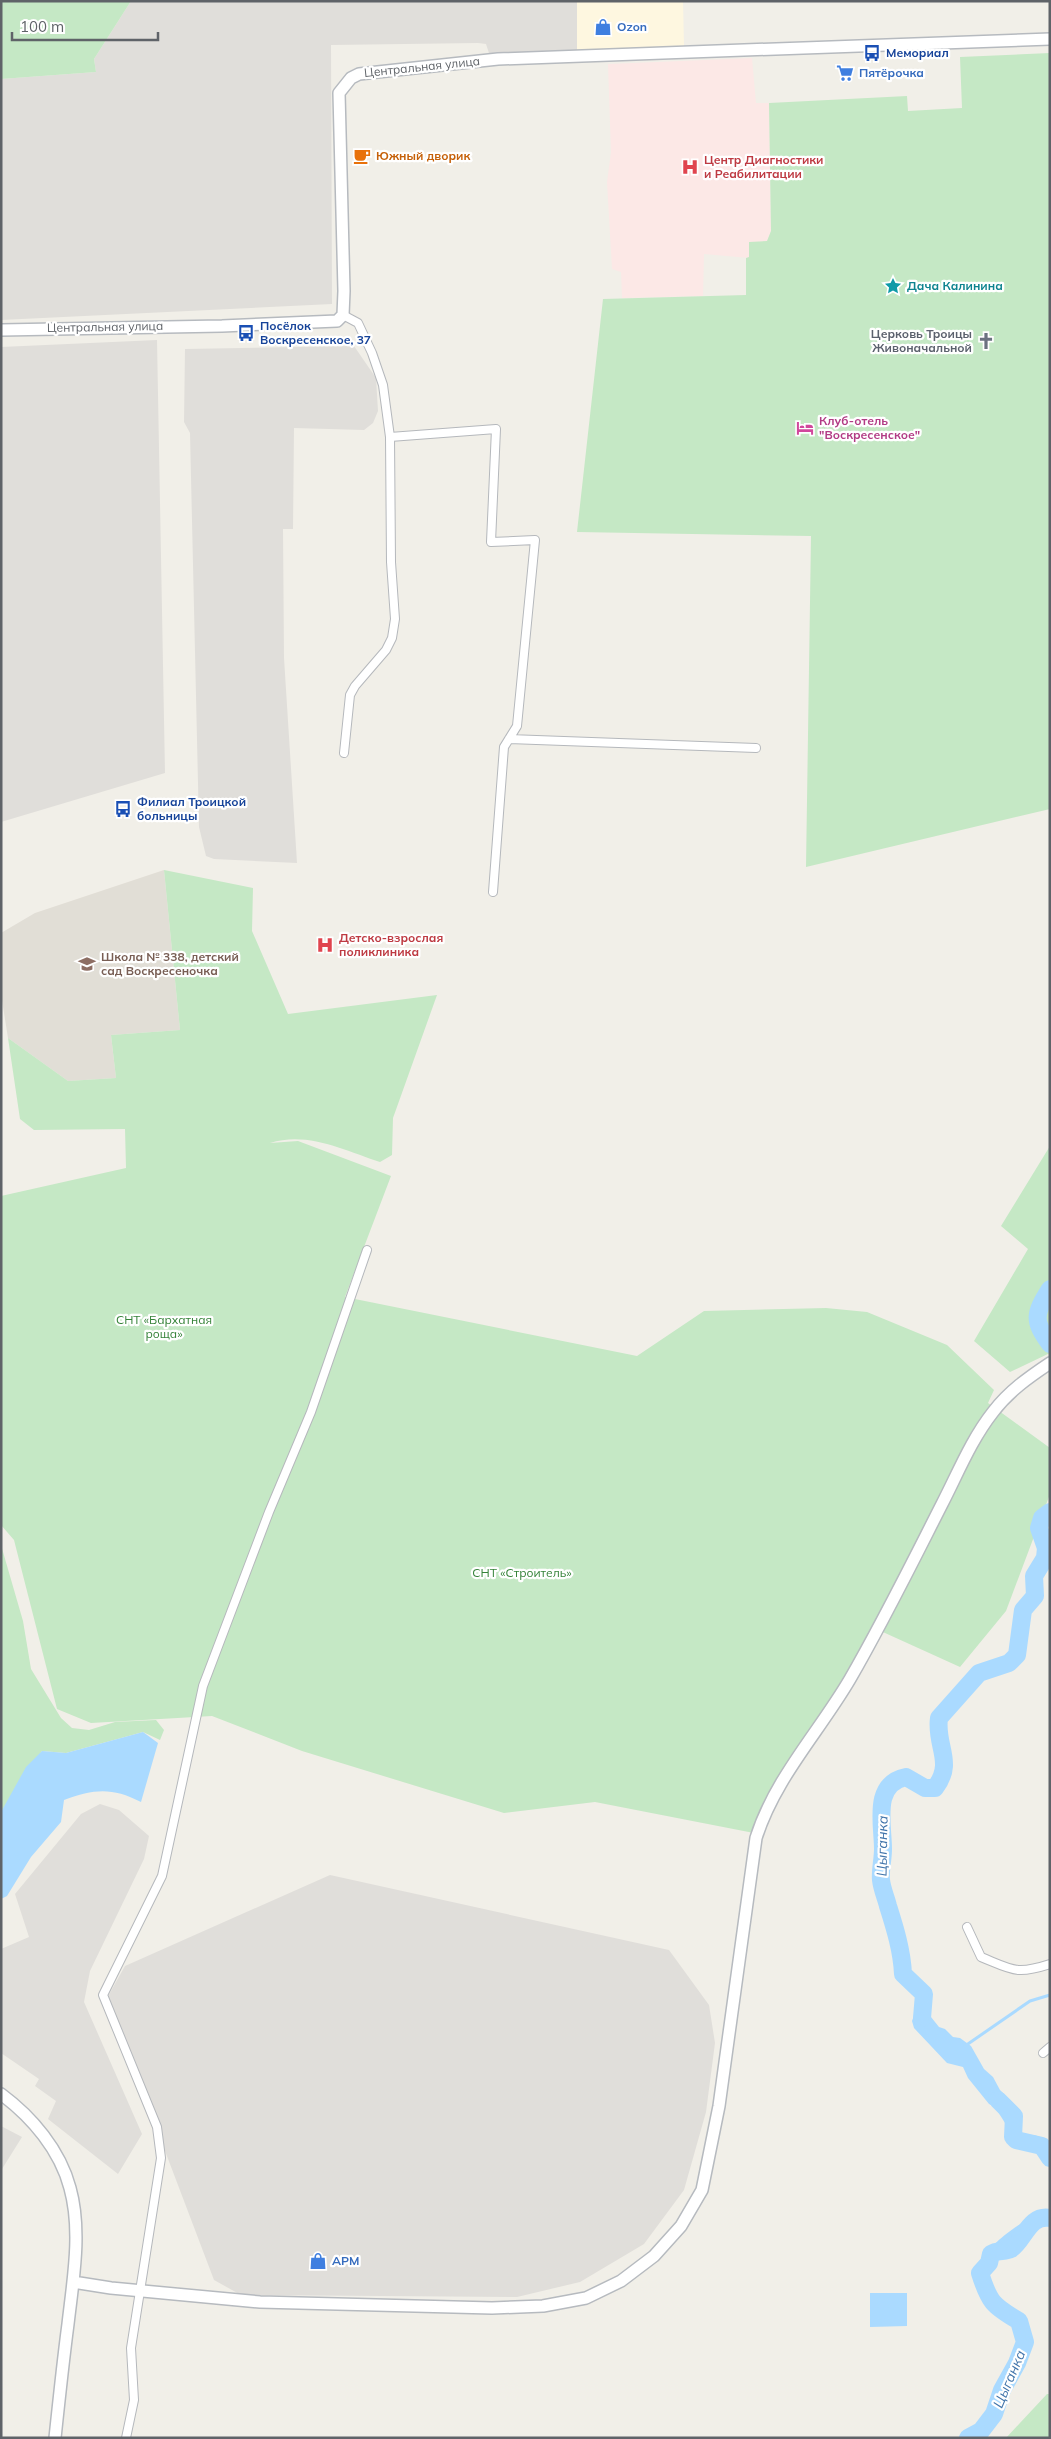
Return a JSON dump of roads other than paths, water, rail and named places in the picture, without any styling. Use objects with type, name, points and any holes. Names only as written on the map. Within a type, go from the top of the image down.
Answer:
[{"type":"main road","name":"Центральная улица","points":[[1,330],[337,321],[343,315],[339,93],[351,78],[359,74],[498,59],[1050,39]]},
{"type":"main road","points":[[73,2282],[140,2291],[260,2302],[492,2308],[543,2306],[586,2298],[621,2281],[654,2256],[681,2226],[702,2190],[719,2106],[756,1838],[764,1812],[788,1770],[849,1680],[900,1585],[974,1438],[993,1411],[1014,1388],[1050,1362]]},
{"type":"main road","points":[[1,2094],[40,2131],[55,2153],[70,2188],[76,2228],[73,2282],[55,2438]]},
{"type":"street","points":[[343,315],[358,324],[372,353],[383,385],[390,437],[391,562],[395,619],[392,638],[386,650],[355,686],[350,695],[344,752]]},
{"type":"street","points":[[390,437],[496,429],[491,542],[535,540],[517,726],[504,747],[493,892]]},
{"type":"street","points":[[509,740],[756,748]]},
{"type":"street","points":[[126,2438],[134,2400],[131,2348],[161,2158],[156,2127],[102,1995],[162,1876],[204,1686],[258,1539],[310,1412],[367,1250]]},
{"type":"street","points":[[967,1928],[981,1957],[1018,1971],[1029,1971],[1050,1964]]},
{"type":"street","points":[[1043,2053],[1050,2047]]},
{"type":"water","points":[[143,1732],[158,1743],[141,1802],[121,1794],[103,1791],[64,1800],[61,1822],[31,1857],[7,1896],[1,1899],[1,1812],[26,1767],[42,1751],[66,1753]]},
{"type":"water","points":[[924,1994],[927,1997],[923,2007],[939,2027],[971,2046],[984,2069],[993,2077],[1000,2090],[1020,2110],[1020,2113],[1005,2123],[995,2107],[989,2104],[968,2078],[963,2067],[947,2063],[914,2028],[912,2021],[921,1996]]},
{"type":"water","points":[[1031,2135],[1038,2136],[1044,2140],[1050,2149],[1050,2153],[1041,2157],[1028,2146],[1028,2138]]},
{"type":"water","points":[[1038,2215],[1038,2222],[1022,2242],[1008,2254],[992,2259],[984,2257],[1008,2233],[1024,2221]]},
{"type":"water","points":[[870,2293],[907,2293],[907,2326],[870,2327]]},
{"type":"waterway","name":"Цыганка","points":[[1050,1289],[1038,1311],[1038,1323],[1050,1344]]},
{"type":"waterway","name":"Цыганка","points":[[922,2018],[924,1994],[903,1974],[898,1940],[882,1883],[883,1849],[881,1817],[884,1796],[888,1788],[895,1781],[906,1777],[925,1788],[935,1788],[944,1770],[938,1728],[939,1718],[979,1673],[1009,1663],[1017,1655],[1023,1610],[1035,1596],[1034,1576],[1045,1558],[1046,1548],[1039,1528],[1042,1518],[1050,1512]]},
{"type":"waterway","points":[[965,2046],[1030,2001],[1050,1995]]},
{"type":"waterway","name":"Цыганка","points":[[998,2100],[1014,2116],[1013,2137],[1016,2140],[1042,2146],[1050,2158]]},
{"type":"waterway","name":"Цыганка","points":[[968,2438],[981,2431],[994,2414],[1002,2390],[1017,2363],[1025,2342],[1019,2321],[993,2302],[986,2291],[980,2273],[989,2263],[991,2254],[1011,2249],[1037,2220],[1050,2218]]},
{"type":"place","name":"Ozon","points":[[603,27]]},
{"type":"place","name":"Мемориал","points":[[872,53]]},
{"type":"place","name":"Пятёрочка","points":[[845,73]]},
{"type":"place","name":"Южный дворик","points":[[362,156]]},
{"type":"place","name":"Центр Диагностики и Реабилитации","points":[[690,167]]},
{"type":"place","name":"Дача Калинина","points":[[893,286]]},
{"type":"place","name":"Посёлок Воскресенское, 37","points":[[246,333]]},
{"type":"place","name":"Церковь Троицы Живоначальной","points":[[986,341]]},
{"type":"place","name":"Клуб-отель \"Воскресенское\"","points":[[805,428]]},
{"type":"place","name":"Филиал Троицкой больницы","points":[[123,809]]},
{"type":"place","name":"Детско-взрослая поликлиника","points":[[325,945]]},
{"type":"place","name":"Школа № 338, детский сад Воскресеночка","points":[[87,964]]},
{"type":"place","name":"АРМ","points":[[318,2261]]},
{"type":"park label","name":"СНТ «Бархатная роща»","points":[[164,1327]]},
{"type":"park label","name":"СНТ «Строитель»","points":[[522,1573]]}]
